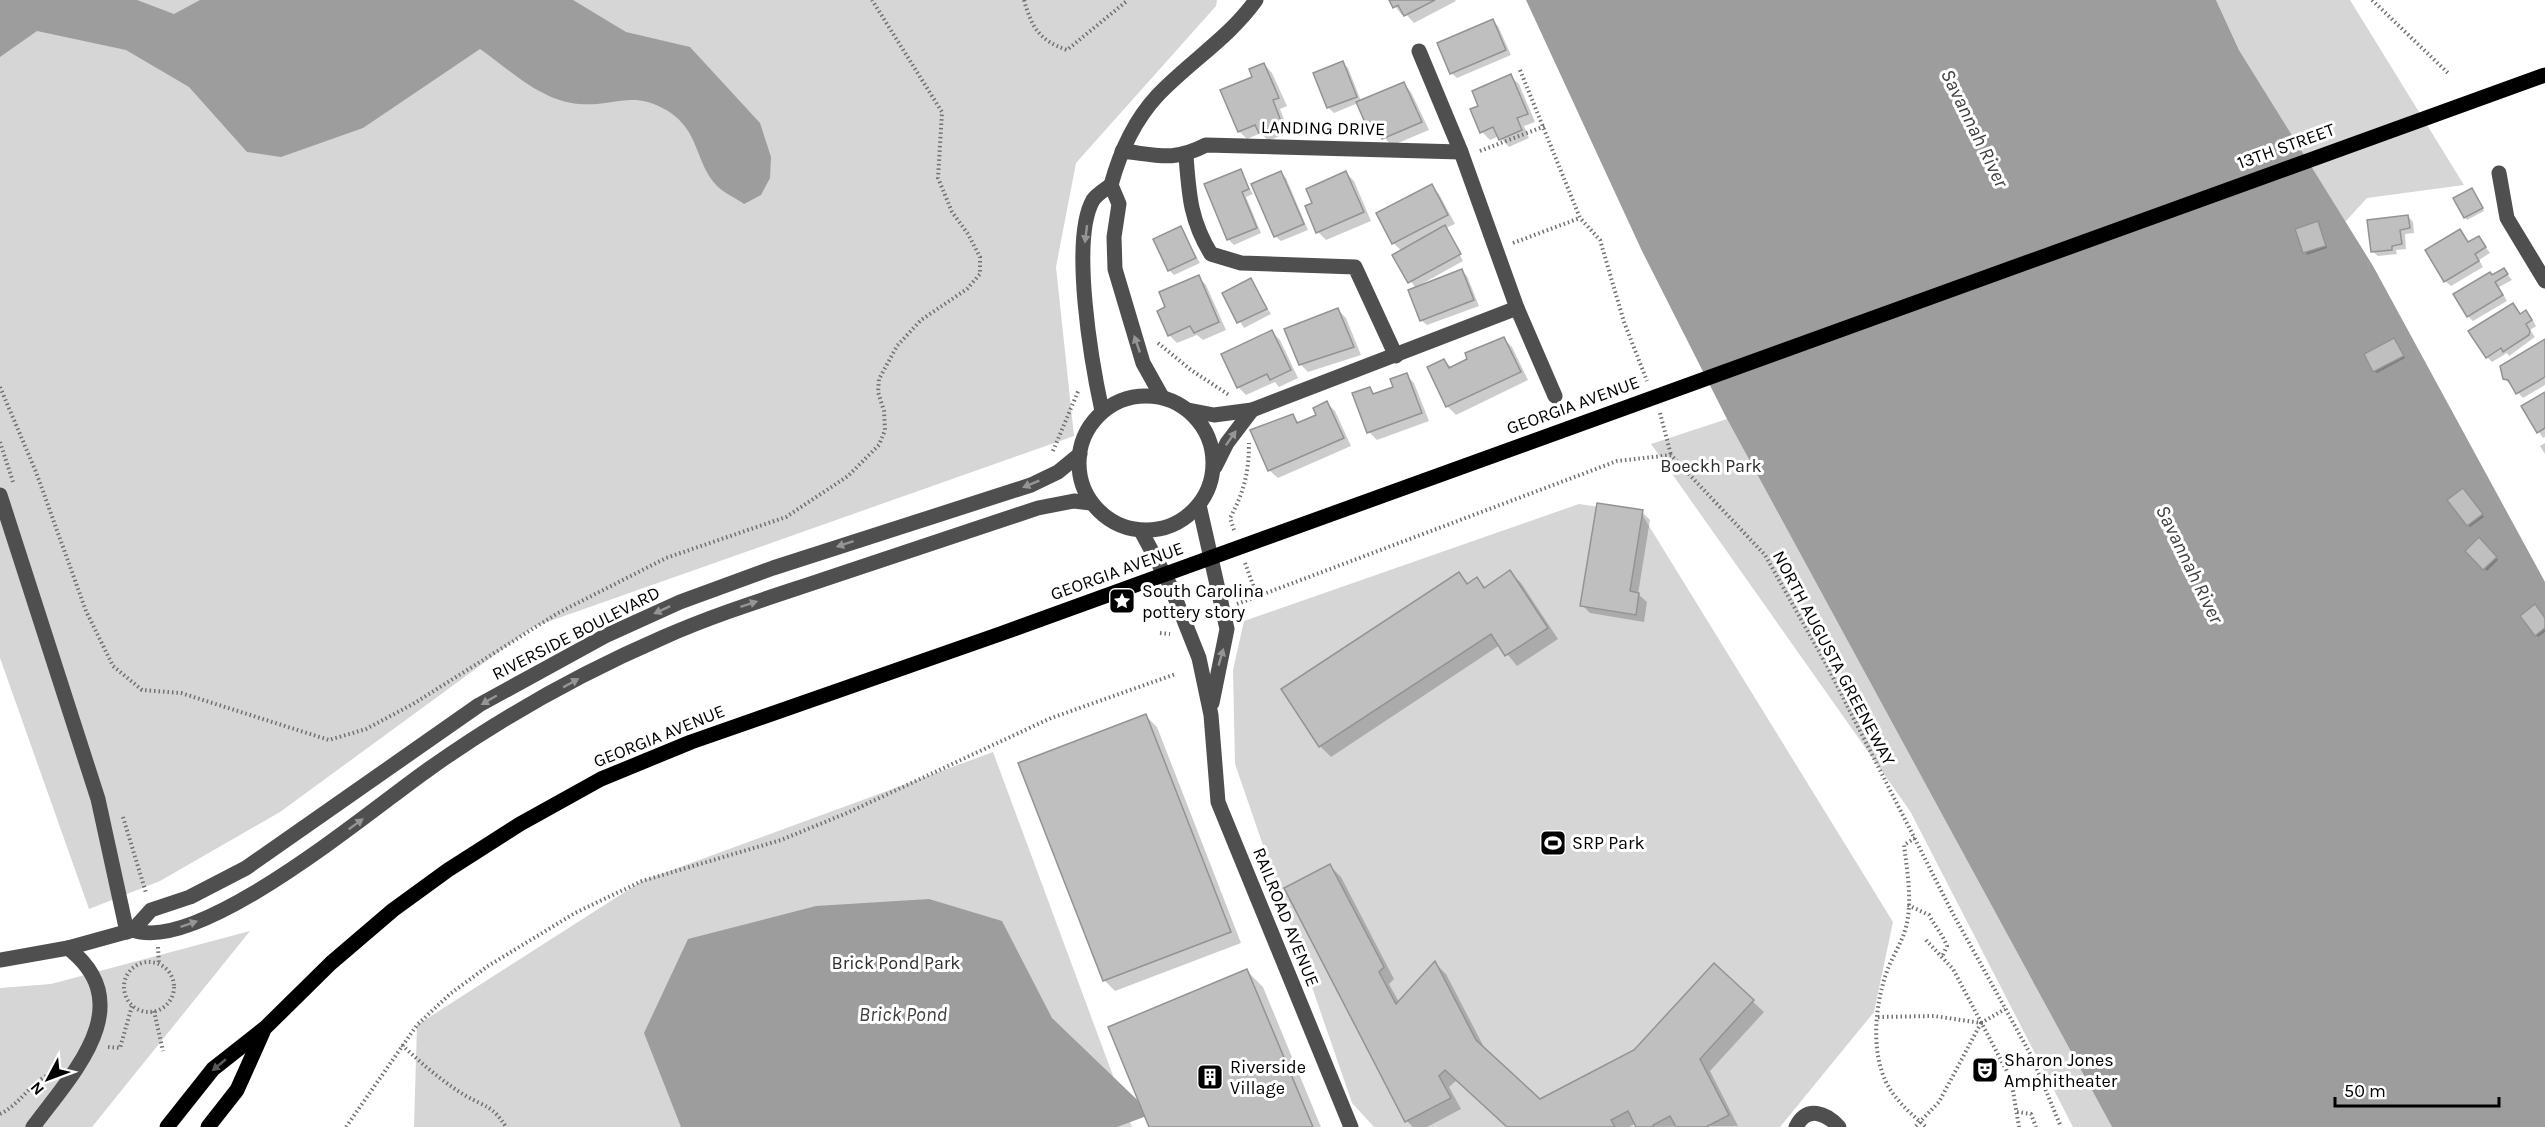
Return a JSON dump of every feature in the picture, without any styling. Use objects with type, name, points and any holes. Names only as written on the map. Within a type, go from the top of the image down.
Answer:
[{"type":"main road","name":"13TH STREET","points":[[2041,256],[2545,75]]},
{"type":"main road","name":"GEORGIA AVENUE","points":[[167,1127],[213,1069],[265,1028],[331,963],[393,910],[448,870],[520,824],[601,779],[691,742],[1000,634],[2041,256]]},
{"type":"main road","name":"GEORGIA AVENUE","points":[[208,1127],[237,1090],[265,1028]]},
{"type":"street","points":[[1102,411],[1086,306],[1084,257],[1086,229],[1094,199],[1111,185],[1122,151],[1141,116],[1157,96],[1231,31],[1256,0]]},
{"type":"street","points":[[1419,51],[1461,152],[1517,308],[1555,396]]},
{"type":"street","name":"LANDING DRIVE","points":[[1122,151],[1186,156],[1206,145],[1461,152]]},
{"type":"street","points":[[1186,156],[1191,213],[1200,237],[1211,254],[1241,263],[1355,267],[1396,356]]},
{"type":"street","points":[[2499,172],[2507,218],[2545,281]]},
{"type":"street","points":[[1111,185],[1119,204],[1114,237],[1118,278],[1143,363],[1162,397]]},
{"type":"street","points":[[1252,410],[1227,443],[1214,469],[1210,487],[1199,505],[1187,518],[1172,526],[1155,531],[1141,531],[1112,522],[1091,503],[1084,491],[1078,466],[1083,439],[1102,411],[1122,399],[1148,395],[1162,397],[1188,410],[1214,415],[1252,410],[1517,308]]},
{"type":"street","points":[[1188,410],[1208,435],[1213,451],[1214,469]]},
{"type":"street","name":"RIVERSIDE BOULEVARD","points":[[130,931],[151,910],[190,897],[246,868],[479,705],[605,636],[680,602],[773,568],[1031,485],[1058,472],[1080,454]]},
{"type":"street","points":[[0,495],[98,800],[130,931]]},
{"type":"street","name":"RIVERSIDE BOULEVARD","points":[[0,960],[68,948],[130,931],[146,935],[157,934],[192,924],[250,895],[299,864],[430,768],[497,725],[579,678],[663,637],[736,609],[1038,508],[1074,501],[1091,503]]},
{"type":"street","name":"RAILROAD AVENUE","points":[[1199,505],[1227,628],[1214,685],[1211,715]]},
{"type":"street","name":"RAILROAD AVENUE","points":[[1141,531],[1170,585],[1199,658],[1211,715],[1218,802],[1352,1127]]},
{"type":"street","points":[[33,1127],[92,1044],[101,1012],[98,989],[89,969],[68,948]]},
{"type":"street","points":[[1796,1127],[1806,1114],[1816,1112],[1830,1117],[1839,1127]]},
{"type":"path","points":[[0,387],[36,472],[86,611],[113,666],[142,690],[181,693],[329,740],[366,729],[413,704],[558,613],[666,558],[786,517],[848,476],[879,446],[885,430],[884,411],[878,392],[879,379],[897,346],[921,320],[967,289],[980,274],[980,257],[968,234],[952,212],[938,178],[942,112],[872,0]]},
{"type":"path","points":[[1024,0],[1031,25],[1050,44],[1067,50],[1128,0]]},
{"type":"path","points":[[2372,0],[2448,73]]},
{"type":"path","points":[[1521,70],[1580,218],[1600,240],[1624,322],[1648,384]]},
{"type":"path","points":[[1480,151],[1545,126]]},
{"type":"path","points":[[1514,242],[1580,218]]},
{"type":"path","points":[[1048,458],[1053,453],[1080,383]]},
{"type":"path","points":[[1222,611],[1617,461],[1671,455],[1665,426],[1656,405]]},
{"type":"path","name":"NORTH AUGUSTA GREENEWAY","points":[[1671,455],[1765,555],[1825,662],[1915,838],[2032,1057],[2061,1127]]},
{"type":"path","points":[[346,1127],[417,1025],[450,994],[488,966],[585,908],[642,881],[781,840],[847,813],[1051,718],[1176,674]]},
{"type":"path","points":[[1915,838],[1904,845],[1908,905],[1904,936],[1883,982],[1878,1017],[1879,1060],[1887,1083],[1900,1103],[1926,1127]]},
{"type":"path","points":[[1908,905],[1926,913],[1933,927],[1943,938],[1947,946],[1942,957]]},
{"type":"path","points":[[1926,940],[1953,969],[2011,1079],[2019,1127]]},
{"type":"path","points":[[142,963],[159,964],[170,975],[174,987],[167,1004],[154,1011],[140,1010],[132,1006],[124,988],[130,971],[142,963]]},
{"type":"path","points":[[120,1048],[132,1006]]},
{"type":"path","points":[[1915,1127],[1939,1102],[1981,1023],[2006,1009]]},
{"type":"path","points":[[154,1011],[163,1051]]},
{"type":"path","points":[[1878,1017],[1935,1016],[1981,1023]]},
{"type":"path","points":[[402,1045],[424,1065],[467,1096],[495,1110],[506,1127]]},
{"type":"path","points":[[0,1114],[20,1100],[39,1080],[56,1071],[72,1073]]},
{"type":"path","points":[[2017,1112],[2031,1114],[2036,1121],[2036,1127]]},
{"type":"path","points":[[351,1120],[354,1127]]},
{"type":"green space","points":[[0,0],[1217,0],[1216,6],[1076,163],[1056,267],[1074,436],[533,627],[280,812],[160,881],[89,909],[0,658]]},
{"type":"green space","points":[[2216,0],[2350,0],[2464,185],[2367,198],[2345,222],[2239,50]]},
{"type":"green space","name":"Boeckh Park","points":[[1727,419],[2112,1127],[2073,1127],[1910,811],[1651,444]]},
{"type":"green space","name":"SRP Park","points":[[1579,504],[1641,513],[1893,922],[1874,1012],[1780,1127],[1374,1127],[1352,1103],[1235,764],[1233,670],[1244,621]]},
{"type":"green space","name":"Brick Pond Park","points":[[993,752],[1132,1127],[414,1127],[417,1025],[642,881]]},
{"type":"green space","points":[[250,931],[92,1127],[0,1127],[0,988],[51,984]]},
{"type":"water","points":[[0,0],[137,0],[174,14],[200,0],[573,0],[626,32],[690,47],[760,123],[771,157],[770,178],[761,195],[744,204],[717,186],[710,177],[692,137],[678,119],[668,111],[644,101],[633,100],[591,104],[565,102],[526,83],[480,49],[363,128],[281,157],[247,152],[189,87],[126,50],[37,31],[0,57]]},
{"type":"water","name":"Savannah River","points":[[1526,0],[2216,0],[2239,50],[2373,266],[2545,582],[2545,1127],[2112,1127],[1727,419],[1642,251]]},
{"type":"water","name":"Brick Pond","points":[[929,899],[1002,921],[1052,1018],[1152,1114],[1117,1127],[681,1127],[644,1033],[688,939],[816,906]]},
{"type":"building","points":[[1389,0],[1435,0],[1404,16],[1398,5],[1393,8]]},
{"type":"building","points":[[1493,19],[1506,50],[1450,74],[1437,43]]},
{"type":"building","points":[[1343,61],[1357,97],[1327,108],[1313,73]]},
{"type":"building","points":[[1264,63],[1279,98],[1273,100],[1282,124],[1259,133],[1255,125],[1238,132],[1220,90],[1252,77],[1249,69]]},
{"type":"building","points":[[1511,74],[1528,114],[1517,118],[1522,130],[1499,140],[1493,127],[1480,133],[1470,109],[1478,106],[1472,91]]},
{"type":"building","points":[[1404,82],[1422,122],[1382,139],[1375,123],[1367,127],[1356,102]]},
{"type":"building","points":[[1241,169],[1249,189],[1242,192],[1257,228],[1227,240],[1204,184]]},
{"type":"building","points":[[1281,171],[1304,224],[1274,237],[1251,184]]},
{"type":"building","points":[[1346,171],[1364,212],[1316,233],[1305,206],[1312,203],[1306,189]]},
{"type":"building","points":[[1432,184],[1448,215],[1392,244],[1376,213]]},
{"type":"building","points":[[2472,188],[2483,208],[2464,218],[2453,198]]},
{"type":"building","points":[[2408,215],[2410,228],[2400,230],[2402,244],[2392,246],[2392,250],[2371,252],[2367,220]]},
{"type":"building","points":[[2318,221],[2326,246],[2303,253],[2295,229]]},
{"type":"building","points":[[1445,225],[1461,254],[1408,283],[1392,255]]},
{"type":"building","points":[[1181,226],[1196,258],[1168,271],[1153,239]]},
{"type":"building","points":[[2460,229],[2468,242],[2479,236],[2486,247],[2475,254],[2479,261],[2444,282],[2425,250]]},
{"type":"building","points":[[2504,268],[2508,274],[2495,282],[2503,295],[2467,317],[2453,294],[2490,272],[2492,275]]},
{"type":"building","points":[[1462,269],[1474,300],[1420,321],[1408,290]]},
{"type":"building","points":[[1199,275],[1219,322],[1194,333],[1190,326],[1168,336],[1157,311],[1165,307],[1159,292]]},
{"type":"building","points":[[1251,278],[1267,309],[1237,323],[1222,293]]},
{"type":"building","points":[[2513,303],[2520,314],[2526,310],[2532,320],[2526,324],[2530,331],[2529,335],[2503,352],[2501,348],[2486,358],[2468,331]]},
{"type":"building","points":[[1338,308],[1354,347],[1299,365],[1284,329]]},
{"type":"building","points":[[1272,330],[1291,370],[1270,380],[1267,374],[1237,388],[1221,354]]},
{"type":"building","points":[[1504,337],[1521,372],[1446,407],[1427,367],[1444,359],[1449,368],[1467,359],[1465,353]]},
{"type":"building","points":[[2394,338],[2404,356],[2373,372],[2364,354]]},
{"type":"building","points":[[2545,339],[2545,377],[2516,394],[2508,380],[2503,379],[2500,366]]},
{"type":"building","points":[[1407,373],[1422,413],[1367,433],[1352,393],[1370,387],[1373,394],[1393,387],[1390,379]]},
{"type":"building","points":[[2545,392],[2545,428],[2537,433],[2521,406]]},
{"type":"building","points":[[1327,401],[1344,438],[1268,471],[1250,430],[1293,414],[1297,423],[1316,415],[1313,408]]},
{"type":"building","points":[[2463,488],[2483,514],[2467,526],[2447,500]]},
{"type":"building","points":[[1597,503],[1643,510],[1630,591],[1639,593],[1636,615],[1580,606]]},
{"type":"building","points":[[2479,537],[2497,557],[2483,570],[2465,551]]},
{"type":"building","points":[[1510,570],[1548,628],[1505,656],[1491,634],[1319,747],[1281,689],[1459,572],[1467,584],[1477,577],[1484,588]]},
{"type":"building","points":[[2535,604],[2545,618],[2545,628],[2535,636],[2520,616]]},
{"type":"building","points":[[1146,714],[1231,932],[1103,981],[1018,763]]},
{"type":"building","points":[[1330,864],[1384,967],[1379,972],[1396,1004],[1435,961],[1476,1040],[1540,1099],[1634,1050],[1714,963],[1754,1000],[1700,1059],[1729,1115],[1706,1127],[1676,1127],[1670,1116],[1653,1125],[1654,1127],[1636,1127],[1628,1111],[1611,1120],[1615,1127],[1507,1127],[1445,1070],[1439,1076],[1451,1098],[1405,1122],[1284,888]]},
{"type":"building","name":"Riverside Village","points":[[1247,969],[1313,1127],[1149,1127],[1108,1027]]},
{"type":"place","name":"South Carolina pottery story","points":[[1122,601]]},
{"type":"place","name":"SRP Park","points":[[1553,843]]},
{"type":"place","name":"Sharon Jones Amphitheater","points":[[1985,1070]]},
{"type":"place","name":"Riverside Village","points":[[1210,1077]]}]
